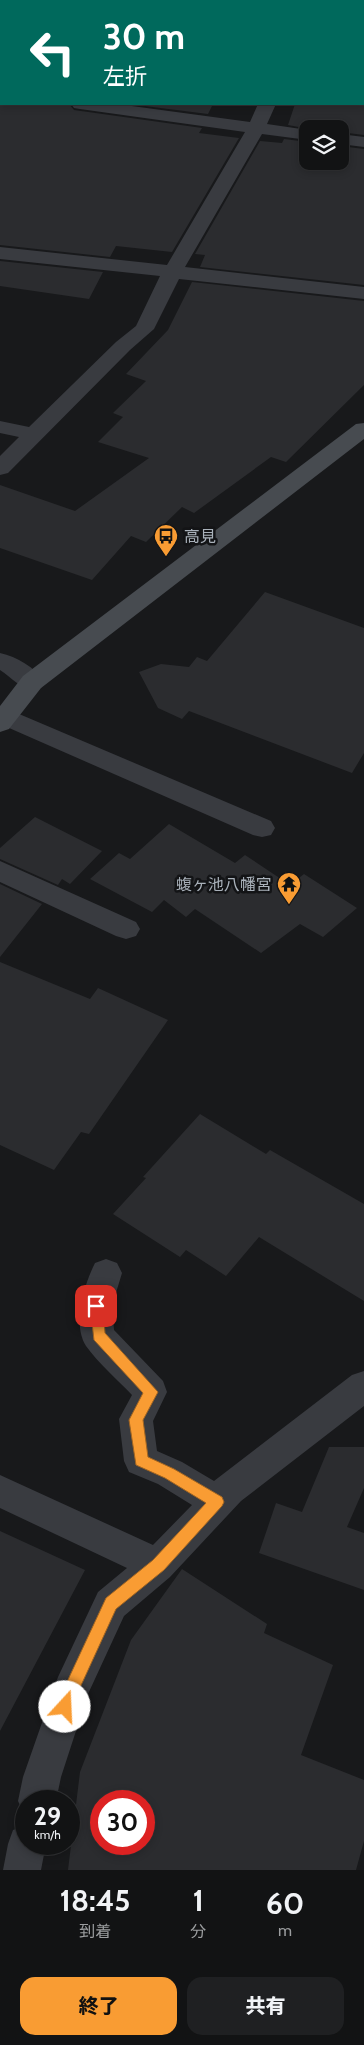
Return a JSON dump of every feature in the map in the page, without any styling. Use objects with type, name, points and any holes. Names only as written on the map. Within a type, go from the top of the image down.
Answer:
[{"type":"street","points":[[93,105],[299,134]]},
{"type":"street","points":[[0,468],[32,434],[123,346],[144,329],[173,271],[256,128],[267,105]]},
{"type":"street","points":[[349,140],[364,142]]},
{"type":"street","points":[[0,253],[364,293]]},
{"type":"street","points":[[0,427],[32,434]]},
{"type":"street","points":[[262,828],[3,719],[32,682],[364,429]]},
{"type":"street","points":[[0,662],[10,665],[32,682]]},
{"type":"street","points":[[0,871],[126,929]]},
{"type":"street","points":[[106,1273],[96,1306],[98,1336],[151,1392],[136,1420],[141,1461],[170,1473],[217,1502]]},
{"type":"street","points":[[39,1790],[71,1690],[111,1604],[158,1565],[228,1490],[364,1386]]},
{"type":"street","points":[[0,1491],[158,1565]]},
{"type":"street","points":[[22,1870],[25,1855]]},
{"type":"building","points":[[0,105],[70,105],[74,110],[202,128],[199,133],[239,138],[172,252],[116,246],[110,257],[0,245]]},
{"type":"building","points":[[137,105],[212,105],[208,114]]},
{"type":"building","points":[[295,105],[364,105],[364,135],[349,133],[349,120],[299,120],[299,127],[288,125]]},
{"type":"building","points":[[284,139],[299,141],[299,170],[349,170],[349,147],[364,149],[364,285],[200,267],[205,255],[195,254],[260,141],[282,143]]},
{"type":"building","points":[[0,261],[103,272],[89,299],[0,286]]},
{"type":"building","points":[[192,282],[364,301],[364,385],[286,462],[271,457],[194,513],[182,507],[146,542],[131,536],[92,580],[0,548],[0,485],[75,511],[149,458],[98,442],[123,417],[113,413],[146,381],[126,374],[168,330]]},
{"type":"building","points":[[265,592],[364,628],[364,753],[352,773],[189,711],[182,719],[158,708],[139,672],[161,664],[189,667],[197,657],[207,661]]},
{"type":"building","points":[[35,817],[102,851],[70,884],[62,879],[58,885],[0,859],[0,848]]},
{"type":"building","points":[[169,824],[235,863],[245,855],[290,885],[304,874],[357,908],[323,937],[300,924],[261,953],[195,909],[186,917],[164,900],[152,912],[90,879],[119,853],[130,859]]},
{"type":"building","points":[[0,884],[42,904],[0,957]]},
{"type":"building","points":[[0,962],[90,999],[98,988],[168,1020],[89,1134],[81,1132],[54,1170],[0,1145]]},
{"type":"building","points":[[200,1114],[266,1154],[270,1150],[364,1204],[364,1301],[259,1237],[226,1276],[186,1250],[180,1257],[113,1214],[146,1178],[143,1177]]},
{"type":"building","points":[[329,1447],[364,1447],[364,1488],[347,1527],[364,1533],[364,1590],[259,1553],[276,1503],[302,1512]]},
{"type":"building","points":[[0,1531],[85,1570],[0,1731]]},
{"type":"building","points":[[182,1569],[267,1624],[264,1633],[333,1665],[301,1755],[364,1780],[364,1841],[356,1870],[68,1870],[70,1855],[80,1855],[80,1790],[78,1790],[80,1772],[131,1640]]},
{"type":"place","name":"高見","points":[[166,557]]},
{"type":"place","name":"蝮ヶ池八幡宮","points":[[289,905]]},
{"type":"route","points":[[65,1707],[111,1604],[158,1565],[217,1502],[170,1473],[141,1461],[136,1420],[151,1392],[98,1336],[96,1306]]}]
